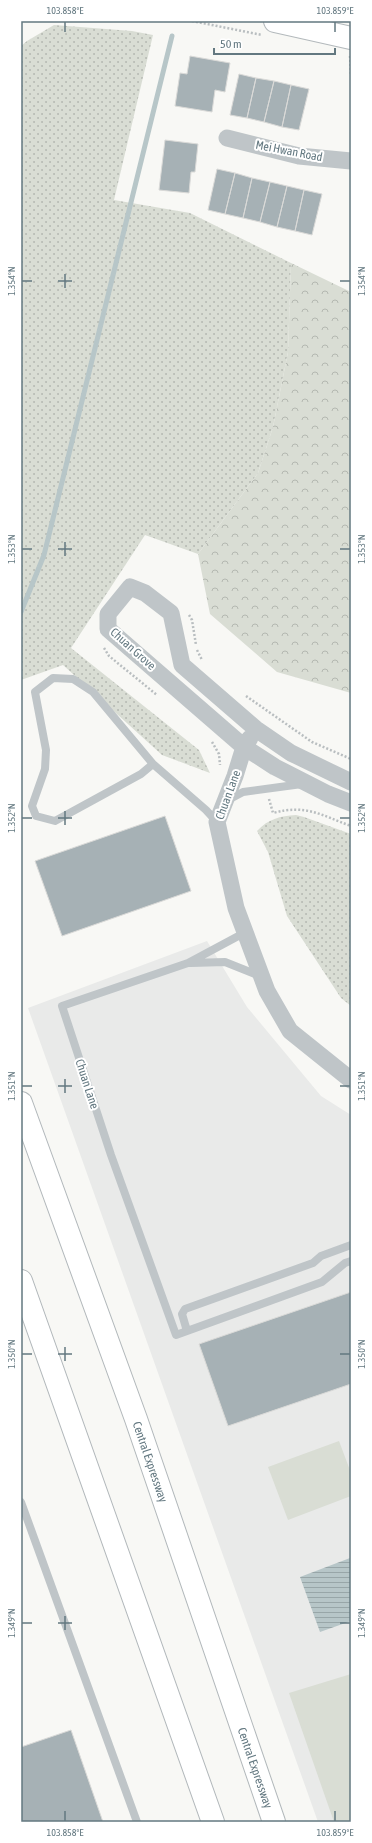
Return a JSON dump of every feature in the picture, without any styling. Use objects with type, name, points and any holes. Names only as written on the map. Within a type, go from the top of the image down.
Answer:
[{"type":"main road","points":[[275,21],[350,45]]},
{"type":"main road","name":"Central Expressway","points":[[21,1103],[136,1419],[274,1822]]},
{"type":"main road","points":[[21,1281],[213,1822]]},
{"type":"street","name":"Mei Hwan Road","points":[[227,138],[299,156],[351,162]]},
{"type":"street","name":"Chuan Grove","points":[[351,782],[291,753],[256,729],[182,665],[171,613],[145,593],[130,587],[108,614],[108,629],[244,747],[276,767],[328,794],[351,803]]},
{"type":"street","name":"Chuan Lane","points":[[256,729],[244,747],[235,776],[217,822],[236,908],[244,933],[262,977],[290,1031],[351,1080]]},
{"type":"lane","points":[[153,764],[141,774],[55,822],[36,816],[32,806],[45,769],[46,750],[35,692],[53,678],[73,679],[94,692],[153,764],[206,810],[217,822]]},
{"type":"lane","points":[[225,801],[243,792],[309,783]]},
{"type":"lane","name":"Chuan Lane","points":[[187,1331],[176,1335],[111,1155],[62,1006],[188,963],[244,933]]},
{"type":"lane","points":[[188,963],[225,962],[262,977]]},
{"type":"lane","points":[[351,1245],[321,1256],[313,1263],[185,1309],[182,1314],[187,1331],[322,1282],[345,1263],[351,1261]]},
{"type":"lane","points":[[21,1502],[137,1822]]},
{"type":"path","points":[[350,45],[351,75]]},
{"type":"path","points":[[273,813],[303,809],[351,826]]},
{"type":"shaded area","points":[[207,941],[247,1007],[321,1096],[351,1115],[351,1822],[318,1822],[28,1008]]},
{"type":"shaded area","points":[[350,1558],[351,1621],[320,1632],[300,1577]]},
{"type":"green space","points":[[54,25],[132,31],[153,35],[114,200],[190,213],[291,263],[288,352],[273,427],[258,473],[198,554],[145,535],[71,648],[199,750],[210,773],[162,755],[63,665],[21,680],[21,46]]},
{"type":"green space","points":[[291,263],[351,292],[351,693],[277,672],[210,614],[198,554],[258,473],[273,427],[288,352]]},
{"type":"green space","points":[[296,815],[351,834],[351,1006],[341,998],[287,916],[268,852],[257,831],[270,821],[285,816]]},
{"type":"green space","points":[[339,1441],[351,1473],[351,1496],[288,1520],[268,1467]]},
{"type":"green space","points":[[351,1674],[351,1822],[334,1822],[289,1693]]},
{"type":"building","points":[[190,56],[230,63],[225,92],[215,90],[212,112],[175,106],[180,73],[187,74]]},
{"type":"building","points":[[239,74],[256,78],[247,118],[230,115]]},
{"type":"building","points":[[256,78],[274,81],[264,122],[247,118]]},
{"type":"building","points":[[274,81],[291,85],[282,127],[264,122]]},
{"type":"building","points":[[291,85],[309,89],[299,130],[282,127]]},
{"type":"building","points":[[165,140],[198,144],[195,172],[191,172],[189,193],[159,190]]},
{"type":"building","points":[[217,169],[235,173],[225,214],[208,210]]},
{"type":"building","points":[[235,173],[252,178],[243,218],[225,214]]},
{"type":"building","points":[[252,178],[270,182],[260,222],[243,218]]},
{"type":"building","points":[[270,182],[287,186],[277,227],[260,222]]},
{"type":"building","points":[[287,186],[304,190],[295,231],[277,227]]},
{"type":"building","points":[[304,190],[322,194],[312,235],[295,231]]},
{"type":"building","points":[[165,816],[191,891],[62,936],[35,861]]},
{"type":"building","points":[[351,1292],[351,1384],[228,1426],[199,1344]]},
{"type":"building","points":[[71,1730],[103,1822],[21,1822],[21,1747]]},
{"type":"waterway","points":[[21,612],[44,555],[172,36]]}]
